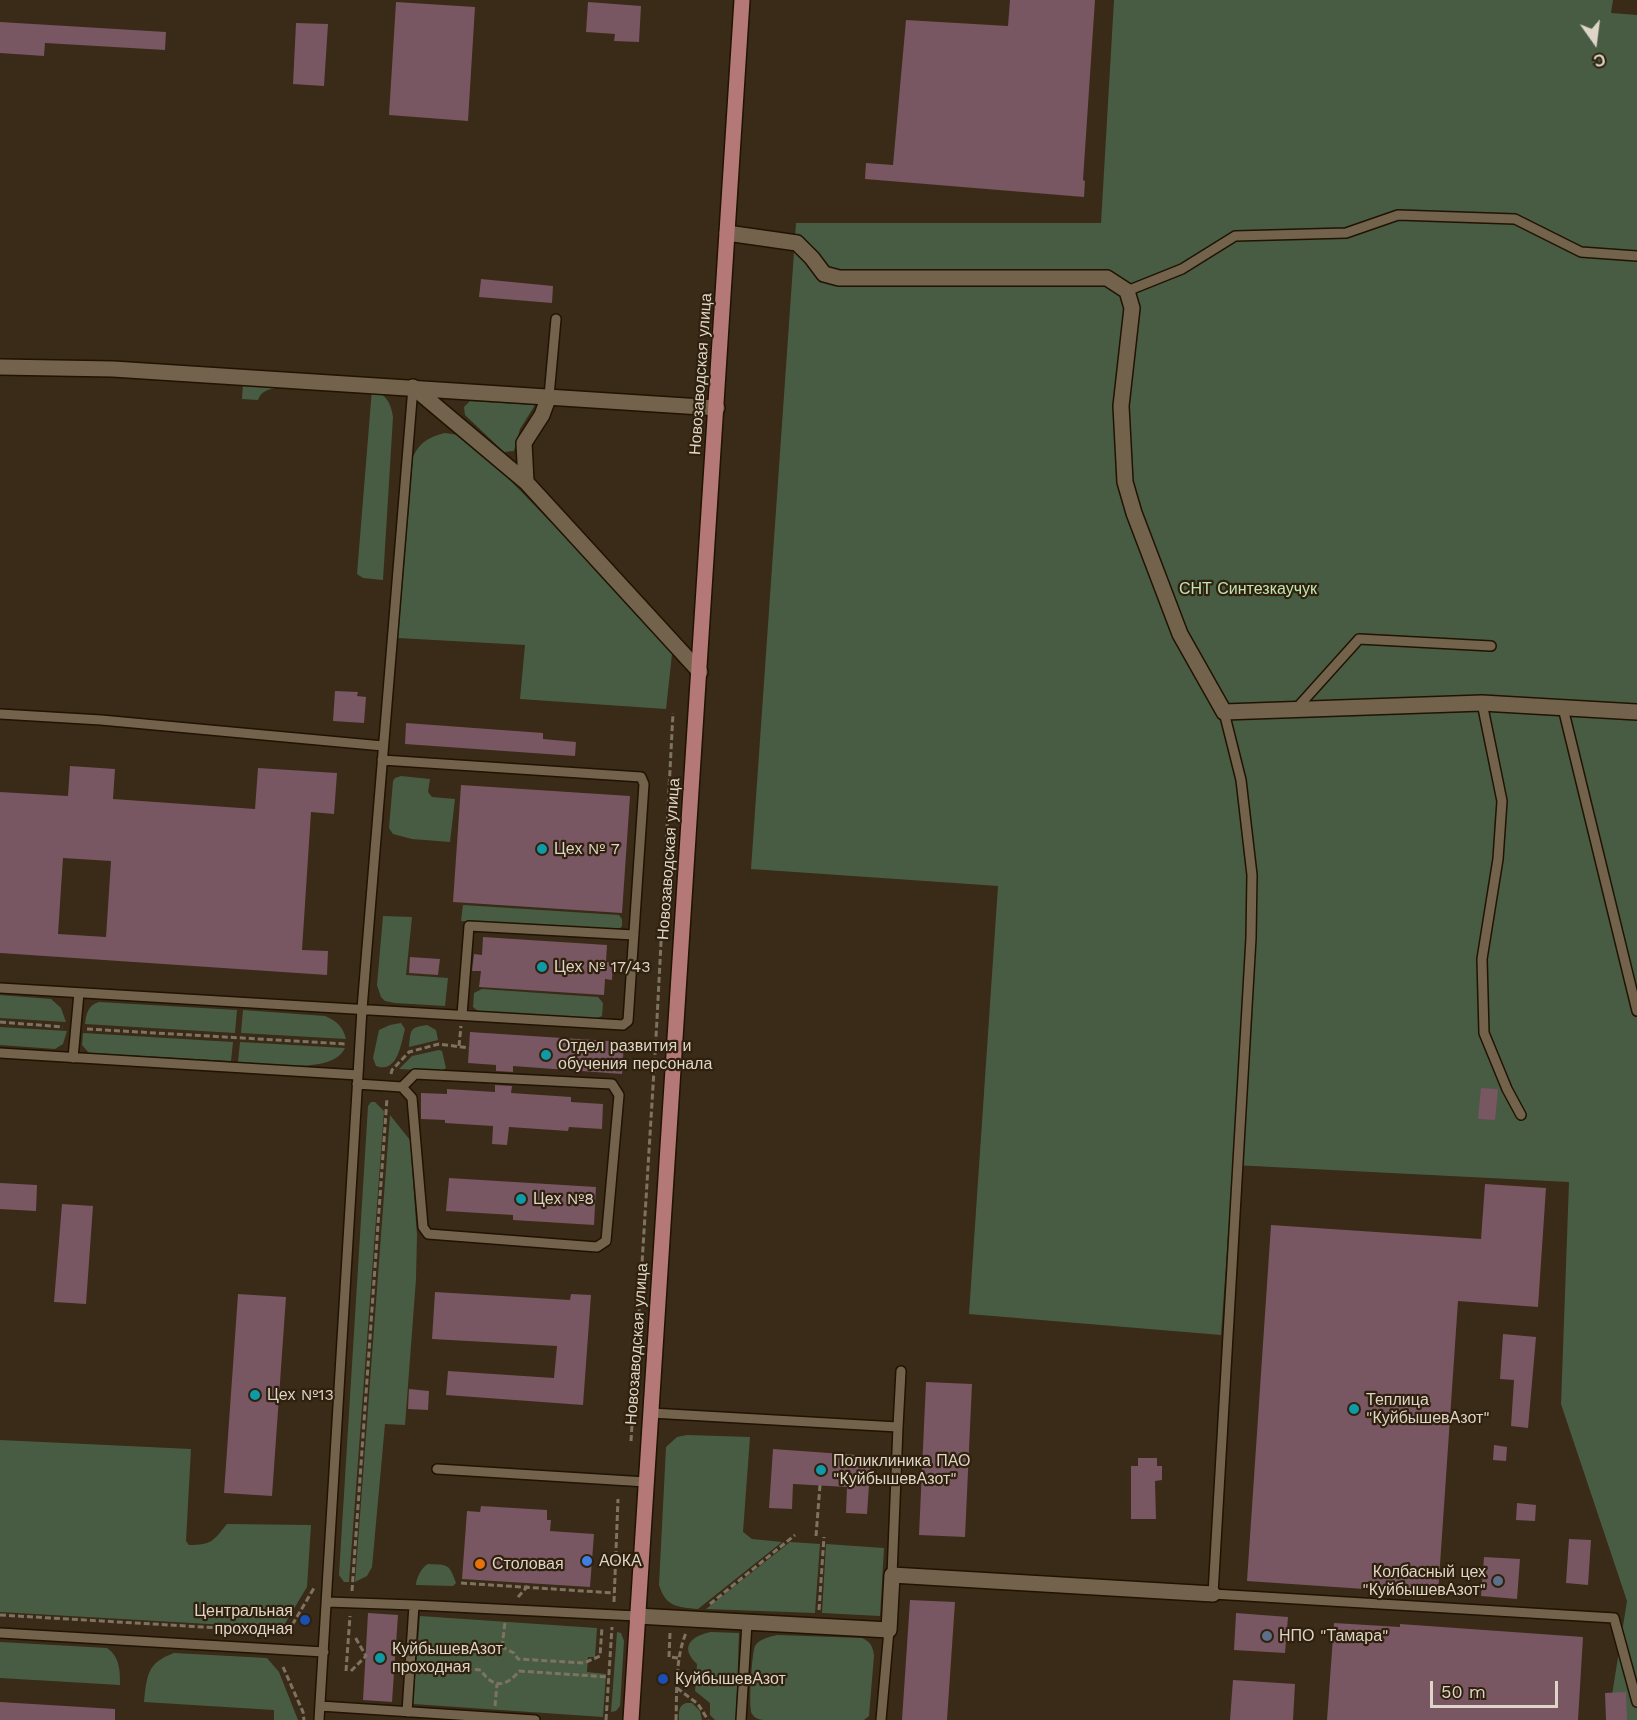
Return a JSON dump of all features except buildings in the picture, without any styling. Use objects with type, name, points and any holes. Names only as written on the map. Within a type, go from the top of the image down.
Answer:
[{"type":"main road","name":"Новозаводская улица","points":[[631,1720],[742,0]]},
{"type":"street","points":[[728,233],[796,243],[812,258],[824,274],[839,278],[1107,278],[1127,291],[1132,308],[1121,406],[1125,482],[1134,513],[1180,634],[1224,712],[1482,703],[1637,712]]},
{"type":"street","points":[[0,367],[113,369],[717,408]]},
{"type":"street","points":[[412,387],[526,482],[700,672]]},
{"type":"street","points":[[526,482],[525,443],[542,415],[549,396]]},
{"type":"street","points":[[637,1616],[889,1630],[892,1575],[1213,1594]]},
{"type":"lane","points":[[1127,291],[1182,270],[1235,236],[1346,233],[1398,214],[1515,219],[1581,252],[1637,256]]},
{"type":"lane","points":[[549,396],[556,319]]},
{"type":"lane","points":[[320,1720],[362,1009],[412,387]]},
{"type":"lane","points":[[1296,710],[1359,639],[1491,646]]},
{"type":"lane","points":[[1482,703],[1502,801],[1498,859],[1482,959],[1484,1033],[1507,1089],[1521,1115]]},
{"type":"lane","points":[[1563,708],[1637,1011]]},
{"type":"lane","points":[[1224,712],[1240,780],[1252,875],[1250,961],[1213,1594],[1614,1618],[1637,1702]]},
{"type":"lane","points":[[0,714],[101,720],[383,746]]},
{"type":"lane","points":[[0,988],[623,1025],[628,1021],[644,783],[641,777],[382,760]]},
{"type":"lane","points":[[462,1015],[469,926],[634,934]]},
{"type":"lane","points":[[74,1058],[79,993]]},
{"type":"lane","points":[[0,1053],[358,1080],[402,1087],[412,1098],[423,1227],[428,1234],[597,1247],[606,1241],[619,1095],[612,1084],[415,1074],[402,1087]]},
{"type":"lane","points":[[892,1575],[901,1371]]},
{"type":"lane","points":[[651,1413],[898,1427]]},
{"type":"lane","points":[[437,1469],[646,1482]]},
{"type":"lane","points":[[327,1602],[637,1616]]},
{"type":"lane","points":[[407,1712],[414,1605]]},
{"type":"lane","points":[[741,1720],[747,1623]]},
{"type":"lane","points":[[881,1720],[889,1630]]},
{"type":"lane","points":[[0,1632],[324,1652]]},
{"type":"lane","points":[[320,1706],[534,1720]]},
{"type":"path","points":[[631,1441],[673,713]]},
{"type":"path","points":[[459,1047],[462,1015]]},
{"type":"path","points":[[0,1023],[346,1044]]},
{"type":"path","points":[[346,1671],[388,1086],[392,1070],[409,1052],[439,1044],[469,1048]]},
{"type":"path","points":[[816,1536],[820,1485]]},
{"type":"path","points":[[708,1605],[795,1535]]},
{"type":"path","points":[[819,1617],[824,1537]]},
{"type":"path","points":[[461,1583],[614,1593]]},
{"type":"path","points":[[0,1615],[288,1632]]},
{"type":"path","points":[[411,1649],[484,1654],[490,1649],[502,1647],[514,1653],[518,1659],[584,1663],[600,1656],[602,1628]]},
{"type":"path","points":[[670,1631],[669,1657],[680,1658]]},
{"type":"path","points":[[676,1720],[681,1643],[687,1631]]},
{"type":"path","points":[[351,1671],[366,1656],[355,1637]]},
{"type":"path","points":[[411,1665],[481,1670],[488,1680],[497,1684],[508,1681],[519,1671],[609,1677]]},
{"type":"path","points":[[283,1667],[303,1712],[304,1720]]},
{"type":"path","points":[[494,1718],[497,1684]]},
{"type":"path","points":[[678,1688],[698,1704],[708,1720]]},
{"type":"green space","name":"СНТ Синтезкаучук","points":[[1114,0],[1613,0],[1611,13],[1637,15],[1637,1720],[1608,1720],[1627,1601],[1561,1404],[1569,1182],[1233,1165],[1221,1335],[969,1314],[998,886],[751,869],[796,223],[1101,223]]},
{"type":"green space","points":[[243,383],[280,387],[264,392],[258,400],[242,399]]},
{"type":"green space","points":[[372,389],[387,399],[393,417],[383,580],[363,578],[357,574]]},
{"type":"green space","points":[[470,401],[535,405],[520,429],[514,451],[504,452],[465,415],[464,407]]},
{"type":"green space","points":[[445,433],[458,435],[471,444],[512,482],[667,643],[672,654],[666,709],[520,699],[525,645],[398,638],[413,457],[426,441]]},
{"type":"green space","points":[[401,776],[430,779],[428,792],[432,797],[455,799],[450,842],[412,839],[393,834],[389,828],[393,781]]},
{"type":"green space","points":[[463,905],[619,915],[622,919],[622,926],[619,930],[461,921]]},
{"type":"green space","points":[[383,916],[412,917],[406,975],[448,978],[445,1006],[395,1003],[385,1001],[381,997],[377,985]]},
{"type":"green space","points":[[482,989],[598,997],[603,1003],[602,1016],[593,1020],[479,1012],[473,1007],[474,993]]},
{"type":"green space","points":[[0,995],[51,999],[61,1008],[66,1022],[0,1018]]},
{"type":"green space","points":[[99,1002],[237,1010],[235,1033],[85,1024],[88,1010]]},
{"type":"green space","points":[[243,1010],[325,1016],[339,1025],[346,1039],[241,1033]]},
{"type":"green space","points":[[401,1023],[405,1029],[394,1062],[389,1066],[376,1066],[373,1058],[379,1030]]},
{"type":"green space","points":[[427,1025],[436,1030],[438,1040],[409,1047],[412,1030]]},
{"type":"green space","points":[[0,1027],[67,1031],[63,1044],[55,1049],[0,1045]]},
{"type":"green space","points":[[83,1033],[233,1042],[231,1061],[89,1053],[82,1045]]},
{"type":"green space","points":[[240,1042],[345,1048],[338,1057],[326,1062],[296,1066],[238,1062]]},
{"type":"green space","points":[[442,1051],[446,1068],[442,1071],[399,1069],[412,1056]]},
{"type":"green space","points":[[371,1102],[375,1102],[384,1111],[349,1582],[344,1582],[339,1575],[368,1106]]},
{"type":"green space","points":[[390,1115],[410,1140],[417,1235],[416,1279],[405,1425],[385,1424],[372,1567],[367,1576],[355,1582]]},
{"type":"green space","points":[[687,1435],[750,1437],[743,1532],[752,1539],[782,1542],[698,1609],[684,1608],[669,1602],[659,1585],[666,1447],[677,1437]]},
{"type":"green space","points":[[0,1440],[191,1449],[186,1541],[189,1545],[211,1541],[227,1524],[311,1525],[307,1587],[284,1625],[279,1628],[0,1612]]},
{"type":"green space","points":[[790,1542],[820,1544],[815,1613],[706,1609]]},
{"type":"green space","points":[[826,1544],[884,1548],[880,1616],[822,1613]]},
{"type":"green space","points":[[428,1564],[447,1566],[456,1583],[453,1586],[416,1585],[420,1573]]},
{"type":"green space","points":[[420,1616],[597,1628],[595,1657],[588,1657],[587,1672],[606,1674],[603,1717],[413,1704]]},
{"type":"green space","points":[[617,1632],[621,1633],[624,1641],[620,1706],[616,1711],[611,1712]]},
{"type":"green space","points":[[711,1632],[739,1633],[736,1720],[715,1720],[710,1715],[710,1703],[695,1691],[697,1664],[688,1647],[693,1639]]},
{"type":"green space","points":[[777,1635],[862,1638],[868,1641],[874,1656],[869,1716],[864,1720],[769,1720],[754,1716],[751,1710],[750,1691],[755,1646],[762,1640]]},
{"type":"green space","points":[[0,1642],[107,1648],[117,1660],[120,1685],[0,1678]]},
{"type":"green space","points":[[174,1653],[267,1658],[279,1672],[298,1720],[274,1720],[274,1710],[144,1702],[146,1684],[153,1666]]},
{"type":"green space","points":[[686,1703],[692,1703],[700,1711],[702,1720],[679,1720],[680,1708]]},
{"type":"place","name":"Цех № 7","points":[[542,849]]},
{"type":"place","name":"Цех № 17/43","points":[[542,967]]},
{"type":"place","name":"Отдел развития и обучения персонала","points":[[546,1055]]},
{"type":"place","name":"Цех №8","points":[[521,1199]]},
{"type":"place","name":"Цех №13","points":[[255,1395]]},
{"type":"place","name":"Теплица \"КуйбышевАзот\"","points":[[1354,1409]]},
{"type":"place","name":"Поликлиника ПАО \"КуйбышевАзот\"","points":[[821,1470]]},
{"type":"place","name":"АОКА","points":[[587,1561]]},
{"type":"place","name":"Столовая","points":[[480,1564]]},
{"type":"place","name":"Колбасный цех \"КуйбышевАзот\"","points":[[1498,1581]]},
{"type":"place","name":"Центральная проходная","points":[[305,1620]]},
{"type":"place","name":"НПО \"Тамара\"","points":[[1267,1636]]},
{"type":"place","name":"КуйбышевАзот проходная","points":[[380,1658]]},
{"type":"place","name":"КуйбышевАзот","points":[[663,1679]]}]
